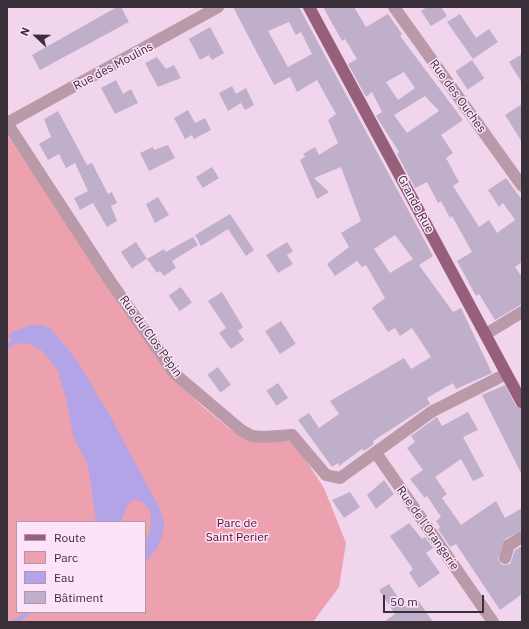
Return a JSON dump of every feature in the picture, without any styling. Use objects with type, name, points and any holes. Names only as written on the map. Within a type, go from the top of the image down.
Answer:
[{"type":"main road","name":"Grande Rue","points":[[310,7],[522,402]]},
{"type":"street","name":"Rue des Moulins","points":[[7,123],[218,7]]},
{"type":"street","name":"Rue des Ouches","points":[[394,7],[522,186]]},
{"type":"street","name":"Rue du Clos Pépin","points":[[7,123],[108,278],[176,374],[241,430],[252,436],[292,435],[326,475],[332,478],[340,478],[433,411],[506,374]]},
{"type":"street","points":[[486,334],[522,312]]},
{"type":"street","name":"Rue de l'Orangerie","points":[[376,453],[493,622]]},
{"type":"street","points":[[505,558],[509,545],[522,537]]},
{"type":"green space","name":"Parc de Saint Perier","points":[[7,135],[172,376],[202,406],[230,429],[248,439],[294,442],[324,488],[346,543],[339,587],[313,622],[7,622]]},
{"type":"water","points":[[31,325],[42,325],[50,328],[76,359],[109,414],[160,509],[164,522],[162,537],[156,550],[146,561],[146,539],[150,532],[150,512],[143,502],[135,499],[128,504],[121,521],[96,521],[88,465],[73,436],[66,398],[57,369],[40,349],[29,344],[14,343],[8,337],[12,332]]},
{"type":"building","points":[[117,7],[121,7],[129,22],[40,70],[32,55]]},
{"type":"building","points":[[233,7],[299,7],[433,256],[419,265],[453,312],[461,308],[492,373],[456,389],[453,383],[427,398],[430,404],[373,441],[374,444],[364,451],[362,449],[339,466],[338,463],[332,467],[298,420],[309,413],[319,428],[339,414],[330,401],[404,358],[411,369],[431,357],[412,328],[400,336],[395,328],[388,332],[372,308],[385,298],[366,265],[362,267],[357,261],[335,276],[327,264],[349,247],[341,233],[361,221],[341,167],[314,178],[329,192],[317,199],[300,160],[305,157],[303,154],[315,147],[319,155],[338,143],[328,120],[336,114],[317,80],[297,92],[290,77],[274,85]],"holes":[[[289,22],[296,35],[301,32],[312,54],[288,67],[268,31]],[[395,235],[413,259],[390,273],[374,249]]]},
{"type":"building","points":[[323,7],[354,7],[366,27],[388,14],[402,34],[400,36],[463,120],[441,135],[453,153],[446,158],[459,182],[453,186],[479,227],[489,220],[497,233],[515,220],[503,203],[499,207],[488,190],[506,178],[522,200],[522,262],[515,267],[522,277],[522,304],[495,320],[479,294],[476,296],[457,261],[472,252],[452,216],[450,218],[441,201],[438,203],[427,182],[415,188],[397,154],[399,152],[376,116],[382,112],[372,92],[366,97],[348,64],[357,59],[345,39],[342,41]],"holes":[[[404,72],[415,88],[398,100],[386,82]],[[425,96],[439,111],[407,133],[394,115]]]},
{"type":"building","points":[[427,7],[441,7],[447,16],[431,26],[421,11]]},
{"type":"building","points":[[460,14],[476,38],[489,29],[498,42],[473,59],[447,22]]},
{"type":"building","points":[[210,27],[224,53],[212,60],[209,55],[200,60],[189,39]]},
{"type":"building","points":[[522,54],[522,83],[509,62]]},
{"type":"building","points":[[157,57],[166,69],[174,65],[181,78],[158,87],[145,63]]},
{"type":"building","points":[[472,60],[484,78],[468,89],[455,71]]},
{"type":"building","points":[[116,80],[123,94],[131,89],[138,103],[115,114],[101,88]]},
{"type":"building","points":[[232,86],[236,94],[246,88],[254,105],[245,110],[241,103],[228,111],[219,93]]},
{"type":"building","points":[[522,104],[522,142],[505,115]]},
{"type":"building","points":[[188,110],[195,123],[205,118],[211,130],[194,139],[192,135],[185,139],[174,118]]},
{"type":"building","points":[[58,111],[87,165],[92,163],[108,194],[112,192],[117,203],[111,206],[117,221],[107,227],[93,203],[80,210],[74,198],[88,191],[75,163],[66,168],[59,154],[48,160],[39,144],[51,137],[44,119]]},
{"type":"building","points":[[168,145],[175,158],[149,171],[140,153],[153,147],[154,150]]},
{"type":"building","points":[[212,167],[219,178],[203,188],[196,177]]},
{"type":"building","points":[[158,197],[169,215],[155,223],[146,204]]},
{"type":"building","points":[[230,214],[254,250],[246,256],[228,229],[201,246],[195,235]]},
{"type":"building","points":[[193,237],[198,245],[172,261],[176,268],[164,276],[160,271],[157,273],[147,259],[164,249],[166,252]]},
{"type":"building","points":[[136,242],[147,259],[132,269],[121,252]]},
{"type":"building","points":[[287,242],[293,251],[287,255],[293,264],[278,273],[266,255]]},
{"type":"building","points":[[181,287],[192,303],[180,311],[169,296]]},
{"type":"building","points":[[222,292],[243,327],[238,331],[244,340],[231,349],[219,333],[226,328],[208,301]]},
{"type":"building","points":[[281,321],[296,344],[280,354],[265,331]]},
{"type":"building","points":[[218,367],[231,385],[220,392],[207,375]]},
{"type":"building","points":[[278,383],[288,398],[276,406],[266,391]]},
{"type":"building","points":[[505,385],[516,406],[522,409],[522,475],[482,395]]},
{"type":"building","points":[[468,412],[478,430],[463,437],[484,476],[473,481],[461,459],[435,477],[447,494],[442,498],[461,525],[496,501],[505,518],[522,508],[522,530],[505,539],[498,559],[502,565],[510,564],[515,550],[522,546],[522,594],[500,610],[456,544],[450,547],[438,529],[440,527],[436,521],[441,517],[427,496],[425,498],[410,479],[423,470],[407,448],[415,442],[411,436],[437,417],[442,426]]},
{"type":"building","points":[[384,480],[394,494],[376,509],[367,495]]},
{"type":"building","points":[[350,492],[360,507],[344,518],[332,500]]},
{"type":"building","points":[[409,523],[422,539],[425,537],[433,548],[426,553],[440,573],[419,588],[409,573],[413,569],[390,536]]},
{"type":"building","points":[[389,584],[405,607],[417,599],[433,622],[384,622],[395,614],[379,590]]},
{"type":"waterway","points":[[7,347],[18,340]]},
{"type":"waterway","points":[[14,622],[28,613]]}]
